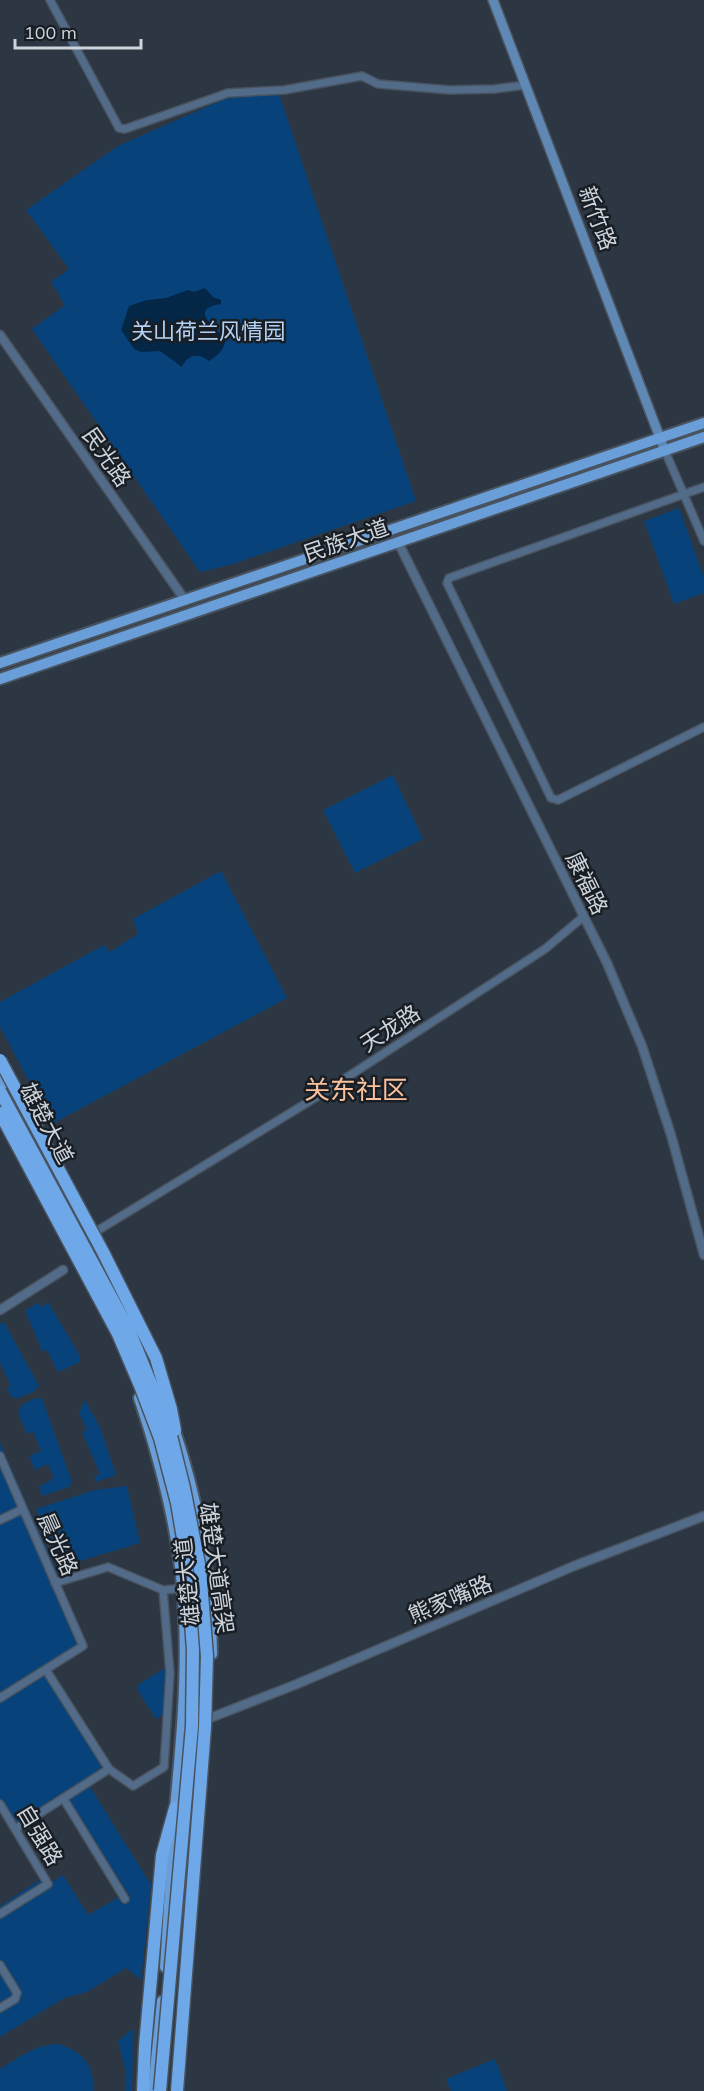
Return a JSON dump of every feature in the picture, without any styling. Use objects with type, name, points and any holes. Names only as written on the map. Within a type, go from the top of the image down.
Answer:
[{"type":"highway","points":[[0,1060],[103,1252],[156,1358],[171,1409],[184,1488]]},
{"type":"highway","name":"雄楚大道高架","points":[[0,1091],[129,1330],[169,1428],[200,1569],[207,1656],[205,1726],[177,2091]]},
{"type":"highway","name":"雄楚大道高架","points":[[0,1113],[118,1334],[160,1438],[177,1503],[184,1545],[193,1650],[192,1726],[160,2091]]},
{"type":"highway","points":[[143,2091],[162,1855],[176,1808]]},
{"type":"main road","name":"新竹路","points":[[493,0],[665,451]]},
{"type":"main road","name":"民族大道","points":[[0,663],[704,423]]},
{"type":"main road","name":"民族大道","points":[[0,679],[704,437]]},
{"type":"main road","name":"雄楚大道","points":[[0,1078],[136,1331],[158,1382],[185,1461],[204,1544],[212,1621],[210,1718],[183,2091]]},
{"type":"main road","name":"雄楚大道","points":[[0,1125],[100,1312],[134,1384],[154,1443],[171,1516],[183,1604],[184,1705],[164,1987],[153,2091]]},
{"type":"main road","points":[[183,1604],[185,1595],[191,1588],[198,1588],[205,1592],[210,1602]]},
{"type":"street","points":[[50,0],[119,128],[125,129],[228,93],[284,90],[362,76],[378,84],[450,90],[494,89],[526,85]]},
{"type":"street","name":"民光路","points":[[0,335],[185,600]]},
{"type":"street","points":[[665,451],[704,541]]},
{"type":"street","points":[[704,487],[448,578],[447,583],[551,798],[558,800],[704,727]]},
{"type":"street","name":"康福路","points":[[398,542],[607,963],[642,1046],[671,1135],[704,1255]]},
{"type":"street","name":"天龙路","points":[[87,1237],[318,1096],[545,949],[583,917]]},
{"type":"street","points":[[0,1310],[63,1270]]},
{"type":"street","name":"晨光路","points":[[0,1456],[83,1646],[46,1670]]},
{"type":"street","points":[[0,1520],[23,1509]]},
{"type":"street","name":"熊家嘴路","points":[[210,1718],[297,1684],[574,1566],[704,1516]]},
{"type":"street","points":[[55,1582],[108,1567],[163,1590],[176,1588]]},
{"type":"street","points":[[0,1698],[46,1670],[109,1769],[133,1786],[164,1767],[170,1673],[163,1590]]},
{"type":"street","points":[[15,1829],[109,1769]]},
{"type":"street","points":[[63,1798],[125,1899]]},
{"type":"street","name":"自强路","points":[[0,1804],[48,1884],[0,1914]]},
{"type":"street","points":[[0,1965],[17,1993],[15,1999],[0,2008]]},
{"type":"green space","name":"关山荷兰风情园","points":[[279,94],[416,501],[230,565],[200,572],[32,329],[65,305],[51,282],[69,269],[26,210],[118,146],[229,97]]},
{"type":"green space","points":[[679,508],[704,578],[704,593],[674,604],[644,521]]},
{"type":"green space","points":[[393,775],[423,839],[355,873],[323,810]]},
{"type":"green space","points":[[221,871],[287,998],[52,1124],[0,1027],[0,1002],[104,945],[110,952],[138,934],[133,919]]},
{"type":"green space","points":[[48,1302],[80,1356],[80,1362],[58,1372],[47,1350],[43,1352],[25,1311],[37,1303],[41,1307]]},
{"type":"green space","points":[[4,1322],[39,1386],[33,1392],[16,1399],[11,1396],[7,1388],[11,1386],[0,1363],[0,1324]]},
{"type":"green space","points":[[35,1398],[42,1399],[72,1482],[69,1487],[42,1496],[39,1487],[54,1478],[48,1464],[35,1470],[29,1456],[41,1451],[33,1432],[27,1434],[18,1413],[22,1405]]},
{"type":"green space","points":[[85,1400],[101,1430],[116,1475],[96,1482],[94,1477],[100,1474],[82,1432],[87,1430],[79,1413]]},
{"type":"green space","points":[[0,1443],[58,1574],[55,1583],[83,1646],[46,1669],[109,1769],[15,1829],[0,1804]]},
{"type":"green space","points":[[127,1486],[140,1543],[60,1567],[36,1509],[95,1490]]},
{"type":"green space","points":[[167,1667],[165,1714],[156,1719],[137,1689],[139,1684]]},
{"type":"green space","points":[[90,1787],[150,1883],[152,1877],[141,1980],[126,1968],[87,1992],[64,1998],[0,2037],[0,1906],[44,1877],[49,1884],[63,1875],[88,1915],[117,1898],[130,1897],[69,1800]]},
{"type":"green space","points":[[133,2029],[132,2091],[125,2091],[125,2068],[118,2041]]},
{"type":"green space","points":[[58,2044],[81,2055],[86,2061],[92,2074],[93,2091],[0,2091],[0,2069],[35,2049]]},
{"type":"green space","points":[[495,2059],[507,2091],[451,2091],[446,2079]]},
{"type":"shaded area","points":[[205,288],[213,297],[221,300],[221,304],[206,310],[205,315],[225,339],[222,349],[209,361],[201,356],[193,356],[182,367],[160,351],[141,352],[134,349],[121,330],[129,306],[147,300],[166,298],[188,290],[194,292]]},
{"type":"district","name":"关东社区","points":[[356,1089]]}]
